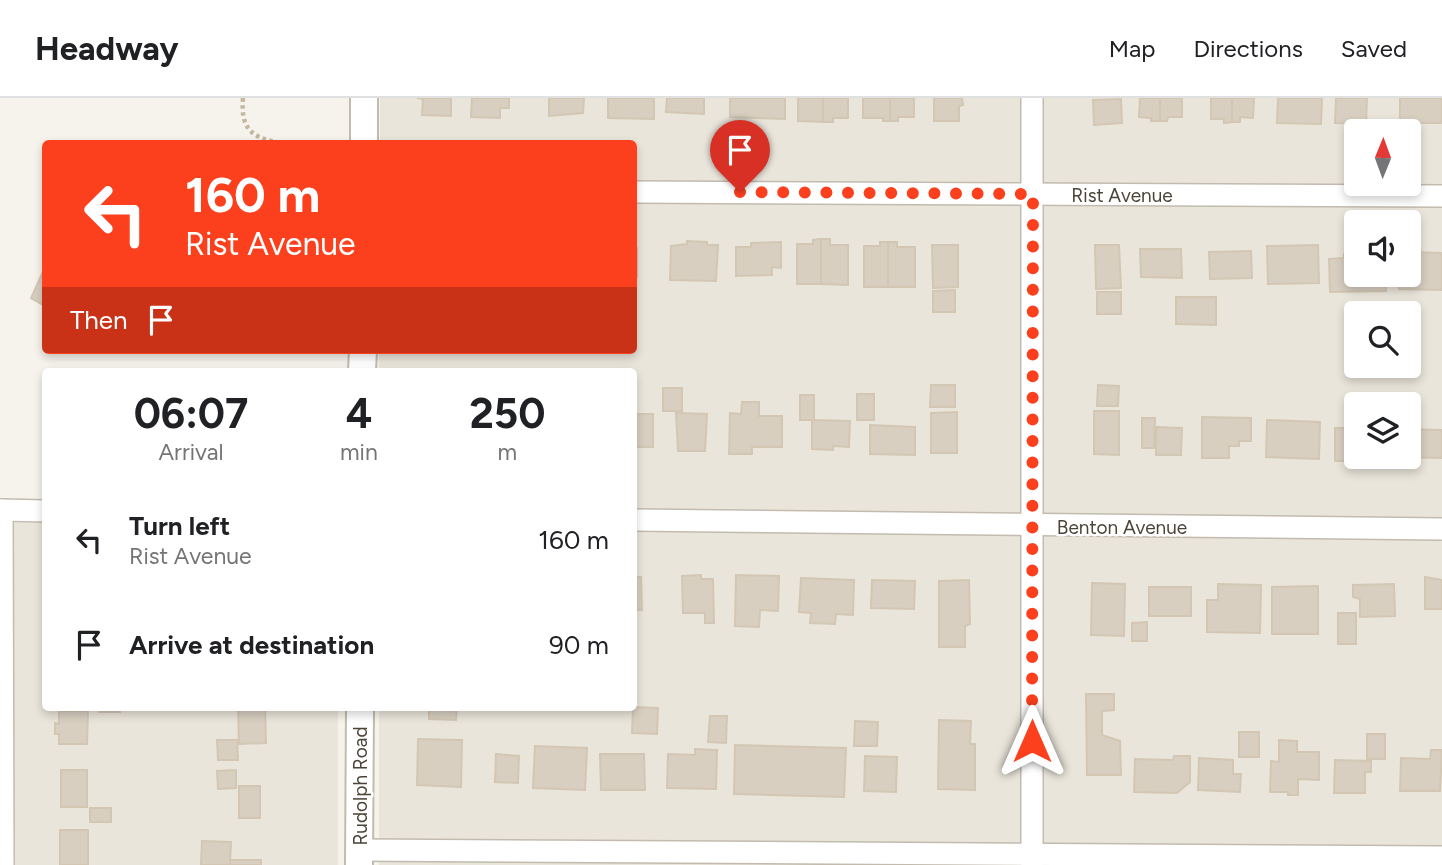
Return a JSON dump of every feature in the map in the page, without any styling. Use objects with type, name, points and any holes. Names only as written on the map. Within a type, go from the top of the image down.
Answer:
[{"type":"street","points":[[363,98],[364,140]]},
{"type":"street","points":[[1032,98],[1032,860]]},
{"type":"street","name":"Rist Avenue","points":[[637,192],[1442,196]]},
{"type":"street","points":[[3,865],[1,510],[42,511]]},
{"type":"street","name":"Benton Avenue","points":[[637,520],[1442,529]]},
{"type":"street","name":"Rudolph Road","points":[[359,858],[360,711]]},
{"type":"street","points":[[359,858],[1032,860],[1442,857]]},
{"type":"path","points":[[243,98],[242,114],[246,126],[261,139],[266,140]]},
{"type":"shaded area","points":[[380,98],[1442,98],[1442,865],[379,865],[379,711],[637,711],[637,368],[379,368],[379,354],[637,354],[637,140],[380,140]]},
{"type":"shaded area","points":[[0,523],[42,523],[42,711],[338,711],[338,865],[0,865]]},
{"type":"building","points":[[417,98],[451,98],[451,116],[422,115],[423,99]]},
{"type":"building","points":[[472,98],[509,98],[509,108],[500,108],[500,118],[471,117]]},
{"type":"building","points":[[549,98],[584,98],[583,113],[549,116]]},
{"type":"building","points":[[608,98],[654,98],[654,119],[608,118]]},
{"type":"building","points":[[667,98],[704,98],[704,114],[666,112]]},
{"type":"building","points":[[730,98],[785,98],[785,119],[730,117]]},
{"type":"building","points":[[798,98],[823,98],[823,122],[798,121]]},
{"type":"building","points":[[823,98],[848,98],[848,118],[833,118],[833,122],[823,122]]},
{"type":"building","points":[[863,98],[890,98],[890,121],[883,121],[883,118],[863,118]]},
{"type":"building","points":[[890,98],[914,98],[914,117],[898,117],[898,121],[890,121]]},
{"type":"building","points":[[934,98],[962,98],[959,121],[934,121]]},
{"type":"building","points":[[1140,98],[1160,98],[1160,121],[1139,117]]},
{"type":"building","points":[[1160,98],[1182,98],[1182,117],[1168,117],[1167,121],[1160,121]]},
{"type":"building","points":[[1211,98],[1232,98],[1232,122],[1224,123],[1224,119],[1211,119]]},
{"type":"building","points":[[1232,98],[1254,98],[1253,118],[1240,117],[1240,122],[1232,122]]},
{"type":"building","points":[[1278,98],[1322,98],[1321,124],[1277,123]]},
{"type":"building","points":[[1336,98],[1367,98],[1366,119],[1344,119],[1344,123],[1335,123]]},
{"type":"building","points":[[1400,98],[1442,98],[1442,123],[1400,119]]},
{"type":"building","points":[[1121,99],[1122,123],[1094,125],[1093,100]]},
{"type":"building","points":[[821,239],[821,284],[797,284],[797,244],[813,244],[813,240]]},
{"type":"building","points":[[821,239],[830,239],[830,245],[848,245],[848,285],[821,284]]},
{"type":"building","points":[[687,241],[718,245],[716,281],[670,280],[671,246],[687,244]]},
{"type":"building","points":[[781,242],[781,268],[772,267],[772,275],[736,276],[736,247],[751,247],[751,243]]},
{"type":"building","points":[[880,242],[888,242],[888,287],[864,287],[864,246],[880,246]]},
{"type":"building","points":[[888,242],[897,242],[897,247],[915,247],[915,287],[888,287]]},
{"type":"building","points":[[932,245],[958,245],[958,287],[933,288]]},
{"type":"building","points":[[1095,245],[1119,245],[1121,288],[1096,289]]},
{"type":"building","points":[[1318,245],[1319,283],[1268,284],[1267,246]]},
{"type":"building","points":[[1140,249],[1181,249],[1182,278],[1141,277]]},
{"type":"building","points":[[1251,251],[1252,278],[1210,279],[1209,252]]},
{"type":"building","points":[[1421,252],[1442,253],[1442,290],[1399,289],[1421,287]]},
{"type":"building","points":[[1344,258],[1344,287],[1386,287],[1386,291],[1330,292],[1329,259]]},
{"type":"building","points":[[42,274],[42,304],[31,298]]},
{"type":"building","points":[[955,290],[955,312],[933,312],[933,291]]},
{"type":"building","points":[[1097,292],[1121,292],[1121,314],[1097,314]]},
{"type":"building","points":[[1176,297],[1216,297],[1216,325],[1176,324]]},
{"type":"building","points":[[931,385],[955,385],[955,407],[930,407]]},
{"type":"building","points":[[1098,385],[1119,386],[1118,406],[1097,406]]},
{"type":"building","points":[[663,388],[682,388],[682,411],[663,411]]},
{"type":"building","points":[[857,394],[874,394],[874,420],[857,420]]},
{"type":"building","points":[[800,395],[814,395],[814,420],[800,420]]},
{"type":"building","points":[[742,402],[759,402],[759,416],[782,416],[782,447],[752,447],[752,454],[729,454],[730,413],[741,414]]},
{"type":"building","points":[[1094,411],[1119,411],[1119,455],[1094,454]]},
{"type":"building","points":[[957,412],[957,453],[931,453],[931,413]]},
{"type":"building","points":[[676,413],[707,414],[705,451],[678,451]]},
{"type":"building","points":[[637,414],[653,414],[653,447],[637,447]]},
{"type":"building","points":[[1202,417],[1251,418],[1251,441],[1239,441],[1239,446],[1229,446],[1229,458],[1202,458]]},
{"type":"building","points":[[1142,418],[1155,418],[1154,448],[1142,448]]},
{"type":"building","points":[[812,420],[850,421],[849,447],[833,446],[833,450],[812,449]]},
{"type":"building","points":[[1267,420],[1320,422],[1319,459],[1266,457]]},
{"type":"building","points":[[870,425],[915,427],[915,455],[870,454]]},
{"type":"building","points":[[1156,427],[1182,428],[1181,455],[1156,455]]},
{"type":"building","points":[[1335,428],[1344,428],[1344,461],[1335,461]]},
{"type":"building","points":[[1421,429],[1442,430],[1442,458],[1421,458]]},
{"type":"building","points":[[701,575],[701,579],[713,579],[714,623],[705,623],[705,613],[683,613],[682,576]]},
{"type":"building","points":[[736,575],[779,576],[778,611],[760,610],[759,627],[735,626]]},
{"type":"building","points":[[637,577],[641,577],[642,610],[637,610]]},
{"type":"building","points":[[1425,577],[1442,580],[1442,609],[1425,609]]},
{"type":"building","points":[[801,578],[854,580],[853,615],[836,614],[835,624],[810,623],[811,613],[799,612]]},
{"type":"building","points":[[872,580],[915,581],[914,609],[871,608]]},
{"type":"building","points":[[969,580],[970,624],[965,626],[965,647],[939,647],[939,581]]},
{"type":"building","points":[[1092,583],[1125,584],[1124,636],[1091,635]]},
{"type":"building","points":[[1218,584],[1261,585],[1260,633],[1207,632],[1207,600],[1218,600]]},
{"type":"building","points":[[1394,584],[1395,616],[1360,617],[1360,599],[1353,597],[1353,585]]},
{"type":"building","points":[[1318,586],[1318,634],[1272,634],[1272,587]]},
{"type":"building","points":[[1149,587],[1191,587],[1191,616],[1149,616]]},
{"type":"building","points":[[1338,613],[1356,613],[1356,644],[1338,644]]},
{"type":"building","points":[[1147,622],[1147,641],[1132,641],[1132,623]]},
{"type":"building","points":[[1086,694],[1114,694],[1114,710],[1102,711],[1102,735],[1120,741],[1121,775],[1087,775]]},
{"type":"building","points":[[637,707],[658,708],[657,734],[632,733],[633,711],[637,711]]},
{"type":"building","points":[[59,711],[88,711],[87,744],[59,744],[55,723],[59,724]]},
{"type":"building","points":[[238,711],[265,711],[266,743],[239,744]]},
{"type":"building","points":[[429,711],[457,711],[456,720],[429,719]]},
{"type":"building","points":[[710,716],[727,716],[726,743],[708,742]]},
{"type":"building","points":[[939,720],[971,721],[970,744],[975,744],[975,790],[938,789]]},
{"type":"building","points":[[855,721],[878,722],[877,746],[854,746]]},
{"type":"building","points":[[1239,732],[1259,732],[1259,757],[1239,757]]},
{"type":"building","points":[[1367,734],[1385,734],[1385,759],[1367,759]]},
{"type":"building","points":[[418,739],[462,740],[461,787],[417,785]]},
{"type":"building","points":[[217,740],[237,740],[238,760],[218,760]]},
{"type":"building","points":[[1279,740],[1297,741],[1297,752],[1319,752],[1319,780],[1298,779],[1298,795],[1270,792],[1271,761],[1279,762]]},
{"type":"building","points":[[735,745],[846,748],[844,797],[734,794]]},
{"type":"building","points":[[535,746],[587,748],[585,790],[533,788]]},
{"type":"building","points":[[695,749],[717,750],[716,789],[667,788],[668,754],[695,755]]},
{"type":"building","points":[[1431,750],[1442,750],[1440,791],[1400,791],[1401,758],[1430,759]]},
{"type":"building","points":[[496,754],[519,756],[518,783],[495,782]]},
{"type":"building","points":[[600,754],[644,754],[645,790],[601,790]]},
{"type":"building","points":[[865,756],[897,757],[896,792],[864,791]]},
{"type":"building","points":[[1174,756],[1190,756],[1190,782],[1177,793],[1134,792],[1135,759],[1173,760]]},
{"type":"building","points":[[1199,758],[1233,760],[1233,774],[1241,774],[1240,792],[1198,790]]},
{"type":"building","points":[[1335,760],[1371,761],[1371,772],[1365,772],[1365,793],[1334,793]]},
{"type":"building","points":[[61,770],[87,770],[87,807],[61,807]]},
{"type":"building","points":[[236,770],[236,788],[218,789],[217,771]]},
{"type":"building","points":[[239,786],[260,786],[260,818],[239,818]]},
{"type":"building","points":[[90,808],[111,808],[111,822],[90,822]]},
{"type":"building","points":[[60,830],[88,830],[88,865],[60,865]]},
{"type":"building","points":[[202,841],[231,842],[230,865],[201,865]]},
{"type":"building","points":[[230,860],[261,860],[261,865],[230,865]]},
{"type":"route","points":[[740,192],[1033,194],[1032,741]]}]
